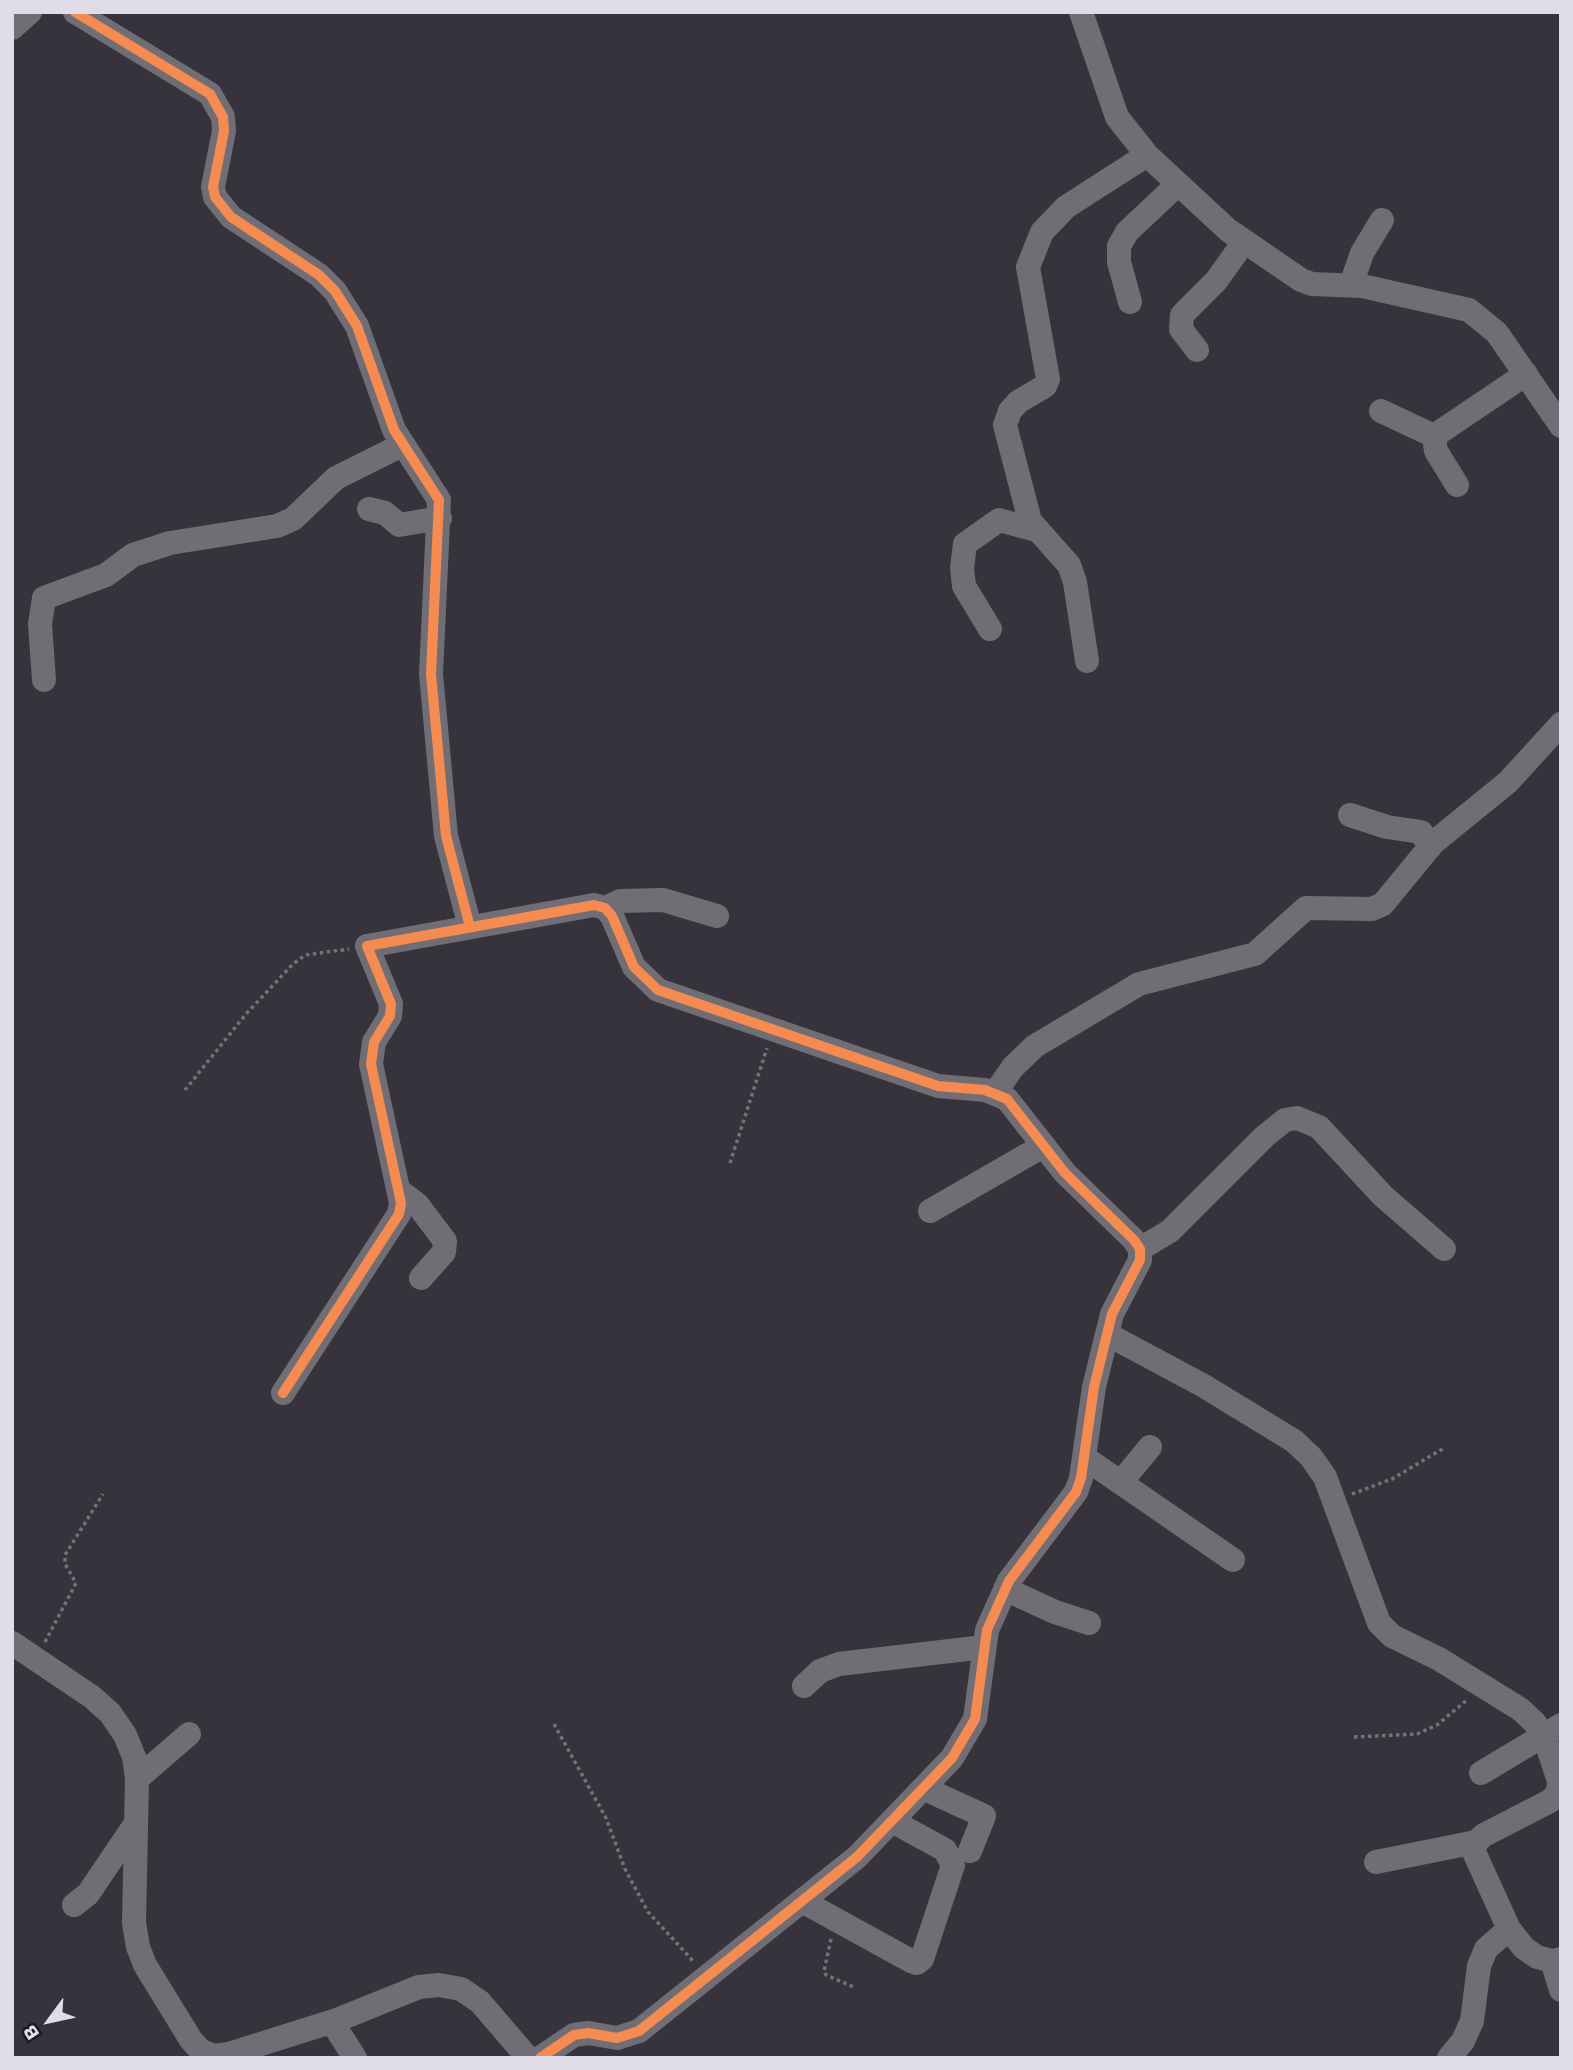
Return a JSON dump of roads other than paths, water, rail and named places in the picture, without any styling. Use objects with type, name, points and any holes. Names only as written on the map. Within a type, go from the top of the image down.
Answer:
[{"type":"street","points":[[12,28],[30,12]]},
{"type":"street","points":[[75,12],[210,94],[223,117],[224,131],[213,187],[215,197],[231,217],[319,275],[335,291],[357,326],[394,430],[439,500],[431,674],[446,836],[470,927]]},
{"type":"street","points":[[1080,12],[1116,117],[1147,155],[1244,242],[1301,280],[1323,285],[1351,285],[1469,310],[1497,333],[1561,426]]},
{"type":"street","points":[[1087,662],[1075,582],[1061,553],[1036,530],[1025,509],[1005,425],[1010,411],[1018,402],[1045,386],[1048,379],[1028,267],[1042,232],[1066,206],[1147,155]]},
{"type":"street","points":[[1130,302],[1119,262],[1119,246],[1127,232],[1178,184]]},
{"type":"street","points":[[1351,285],[1362,253],[1382,220]]},
{"type":"street","points":[[1197,350],[1181,329],[1182,316],[1216,281],[1244,242]]},
{"type":"street","points":[[1434,436],[1526,374]]},
{"type":"street","points":[[1381,411],[1434,436]]},
{"type":"street","points":[[1434,436],[1436,451],[1457,485]]},
{"type":"street","points":[[44,680],[40,624],[44,598],[106,575],[133,555],[170,543],[277,526],[293,519],[336,478],[402,446]]},
{"type":"street","points":[[369,509],[385,513],[399,525],[440,518]]},
{"type":"street","points":[[990,629],[964,586],[962,568],[965,544],[999,520],[1036,530]]},
{"type":"street","points":[[995,1093],[1018,1062],[1035,1046],[1139,984],[1255,954],[1306,908],[1372,909],[1383,904],[1430,847],[1517,773],[1561,724]]},
{"type":"street","points":[[1350,815],[1387,827],[1421,832],[1430,847]]},
{"type":"street","points":[[605,908],[620,901],[663,900],[717,916]]},
{"type":"street","points":[[283,1393],[399,1214],[401,1192],[371,1064],[374,1042],[390,1016],[391,1004],[367,946],[594,905],[605,908],[612,916],[634,967],[644,981],[658,990],[939,1086],[995,1093],[1016,1108],[1065,1173],[1140,1249],[1140,1260],[1117,1302],[1107,1334],[1094,1387],[1085,1458],[1076,1492],[1017,1569],[1005,1589],[987,1630],[980,1699],[975,1719],[952,1758],[857,1857],[619,2048],[588,2033],[574,2035],[540,2058]]},
{"type":"street","points":[[1140,1249],[1170,1231],[1265,1136],[1285,1120],[1297,1118],[1319,1127],[1383,1196],[1444,1250]]},
{"type":"street","points":[[930,1211],[1043,1146]]},
{"type":"street","points":[[401,1192],[417,1204],[445,1241],[444,1252],[421,1278]]},
{"type":"street","points":[[1107,1334],[1204,1386],[1294,1441],[1311,1457],[1335,1498],[1371,1609],[1379,1623],[1392,1636],[1483,1686],[1552,1731],[1560,1782],[1558,1793],[1550,1801],[1476,1842],[1376,1861]]},
{"type":"street","points":[[1121,1482],[1150,1447]]},
{"type":"street","points":[[1085,1458],[1233,1560]]},
{"type":"street","points":[[1005,1589],[1055,1612],[1089,1623]]},
{"type":"street","points":[[12,1643],[92,1697],[110,1713],[125,1735],[134,1757],[137,1779],[134,1923],[138,1947],[145,1965],[191,2040],[201,2051],[222,2056],[332,2022],[419,1987],[439,1984],[461,1989],[480,2002],[528,2058]]},
{"type":"street","points":[[804,1686],[820,1671],[839,1664],[984,1647]]},
{"type":"street","points":[[1481,1773],[1552,1731]]},
{"type":"street","points":[[137,1779],[189,1734]]},
{"type":"street","points":[[923,1788],[984,1816],[970,1851]]},
{"type":"street","points":[[802,1901],[911,1961],[917,1963],[922,1959],[953,1865],[946,1850],[892,1821]]},
{"type":"street","points":[[74,1905],[88,1894],[136,1823]]},
{"type":"street","points":[[1476,1842],[1474,1852],[1478,1865],[1509,1929],[1524,1948],[1536,1957],[1556,1960],[1561,1990]]},
{"type":"street","points":[[1449,2058],[1463,2041],[1472,2021],[1479,1966],[1486,1949],[1509,1929]]},
{"type":"street","points":[[332,2022],[355,2058]]}]
